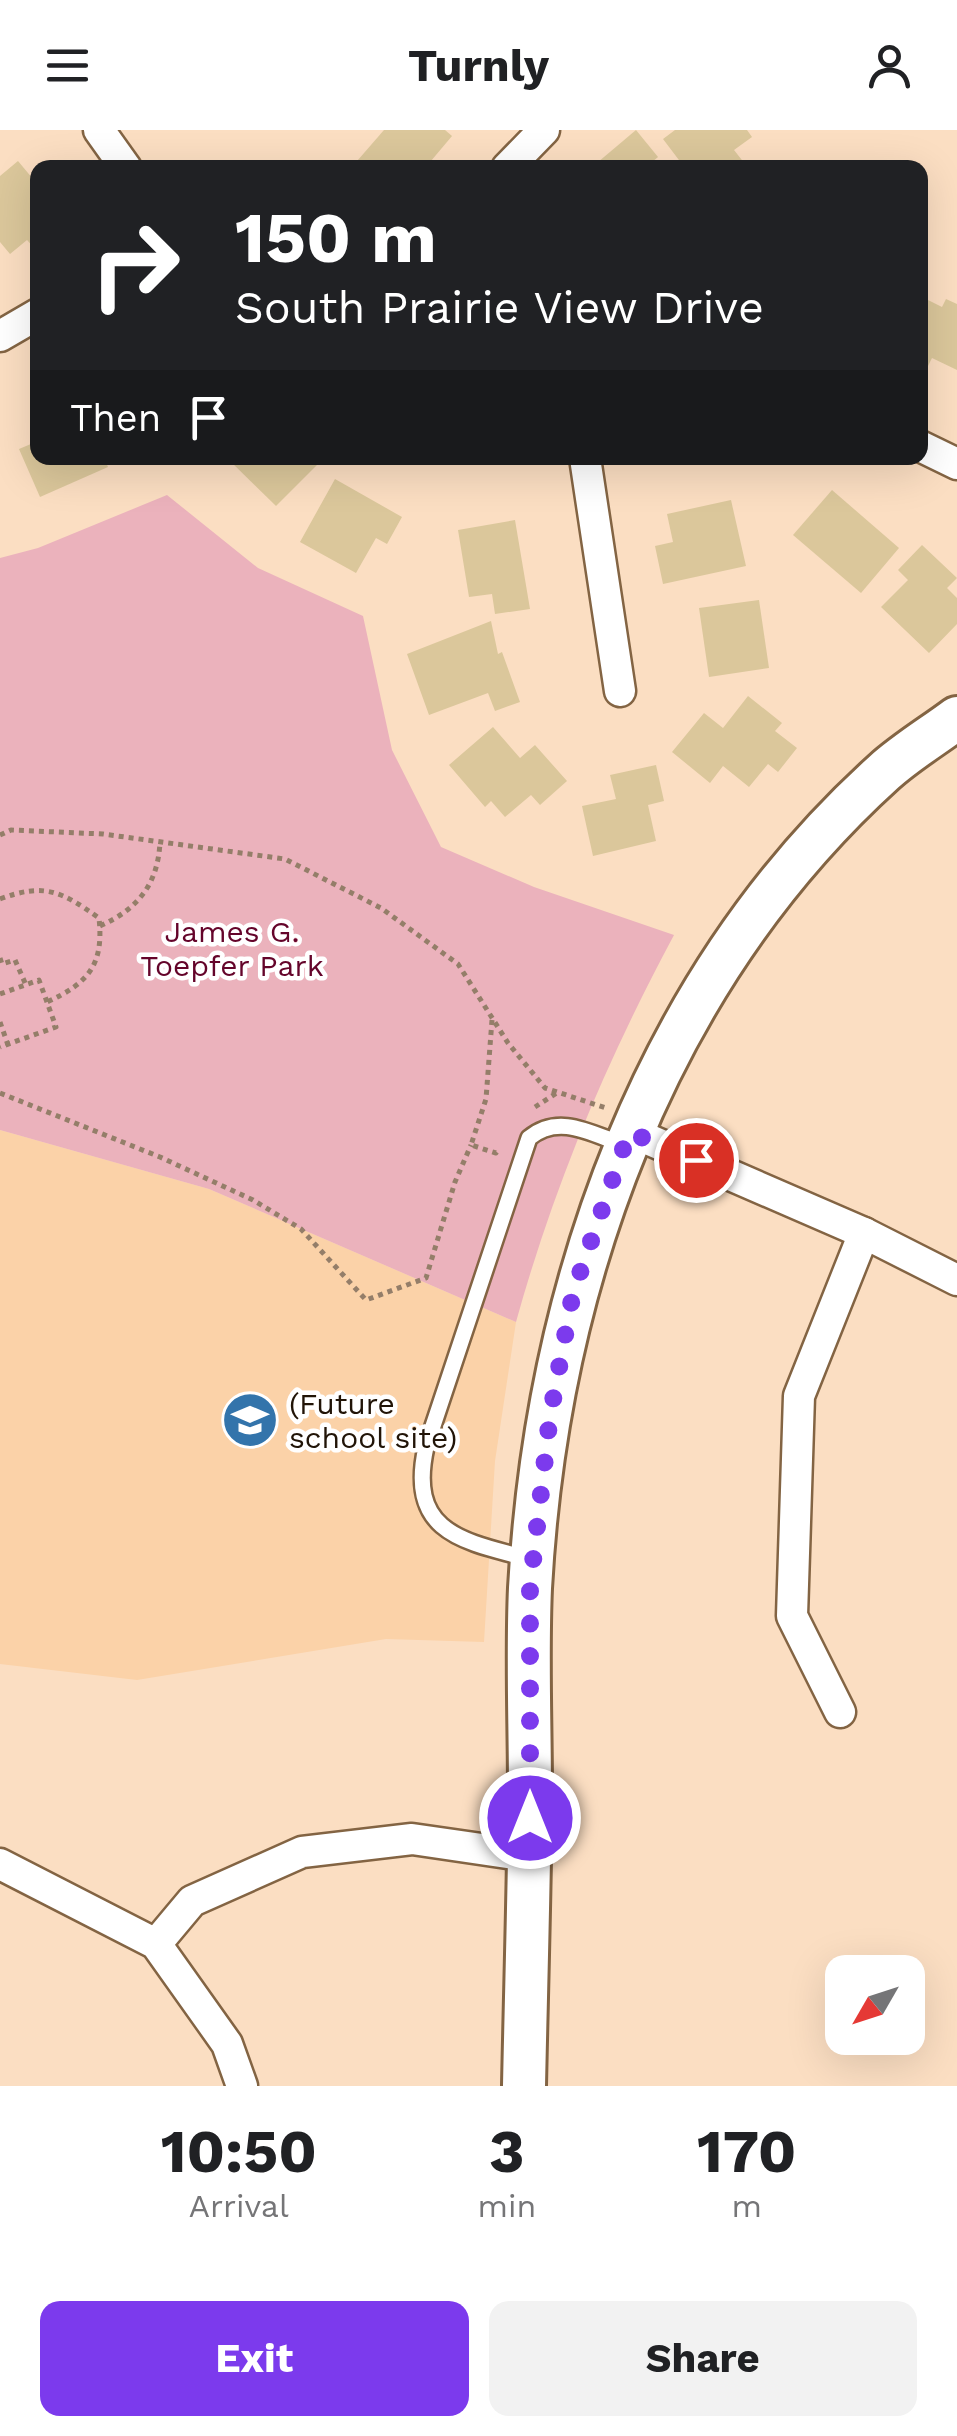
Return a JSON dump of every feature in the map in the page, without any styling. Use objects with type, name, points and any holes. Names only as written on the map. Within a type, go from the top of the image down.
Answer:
[{"type":"street","points":[[99,130],[120,160]]},
{"type":"street","points":[[515,160],[544,130]]},
{"type":"street","points":[[0,336],[30,319]]},
{"type":"street","points":[[928,450],[957,464]]},
{"type":"street","points":[[586,465],[620,691]]},
{"type":"street","points":[[524,2086],[534,1560],[550,1416],[573,1293],[630,1131],[708,982],[764,901],[886,770],[957,718]]},
{"type":"street","points":[[630,1131],[864,1233],[957,1280]]},
{"type":"street","points":[[840,1712],[792,1616],[799,1396],[864,1233]]},
{"type":"street","points":[[156,1944],[192,1901],[302,1852],[412,1838],[529,1856]]},
{"type":"street","points":[[0,1864],[156,1944],[227,2044],[242,2086]]},
{"type":"lane","points":[[534,1560],[465,1542],[446,1531],[423,1502],[421,1471],[528,1138],[537,1131],[568,1125],[630,1131]]},
{"type":"path","points":[[0,834],[11,830],[160,842],[284,859],[382,908],[458,964],[492,1018],[545,1088],[630,1131]]},
{"type":"path","points":[[100,926],[124,915],[144,896],[158,867],[160,842]]},
{"type":"path","points":[[0,899],[22,891],[61,891],[99,918],[98,963],[87,980],[47,1002]]},
{"type":"path","points":[[0,958],[2,964],[14,960],[26,984]]},
{"type":"path","points":[[0,994],[39,980],[56,1027],[4,1046],[0,1022]]},
{"type":"path","points":[[0,1093],[160,1156],[252,1200],[301,1229],[366,1300],[426,1278],[455,1182],[486,1099],[492,1018]]},
{"type":"path","points":[[524,1114],[558,1092]]},
{"type":"path","points":[[471,1145],[496,1153],[505,1140]]},
{"type":"shaded area","name":"(Future school site)","points":[[0,1130],[209,1189],[516,1322],[495,1461],[484,1642],[386,1639],[137,1680],[0,1664]]},
{"type":"green space","name":"James G. Toepfer Park","points":[[167,495],[258,568],[363,616],[392,750],[441,847],[534,887],[674,935],[584,1124],[547,1221],[516,1322],[209,1189],[0,1130],[0,558],[38,548]]},
{"type":"building","points":[[384,130],[445,130],[452,136],[432,160],[358,160]]},
{"type":"building","points":[[636,130],[658,157],[654,160],[600,160]]},
{"type":"building","points":[[675,130],[747,130],[752,137],[734,150],[742,160],[679,160],[663,139]]},
{"type":"building","points":[[18,161],[30,175],[30,243],[27,240],[10,254],[0,242],[0,176]]},
{"type":"building","points":[[946,299],[957,304],[957,370],[932,358],[928,366],[928,300],[942,307]]},
{"type":"building","points":[[30,444],[30,465],[108,467],[40,497],[19,449]]},
{"type":"building","points":[[234,465],[317,465],[276,506]]},
{"type":"building","points":[[335,479],[402,517],[387,544],[376,538],[356,573],[300,542]]},
{"type":"building","points":[[832,490],[899,548],[861,593],[793,535]]},
{"type":"building","points":[[731,500],[746,566],[663,584],[655,546],[673,542],[667,514]]},
{"type":"building","points":[[515,520],[530,609],[495,614],[492,594],[469,597],[458,530]]},
{"type":"building","points":[[922,545],[957,578],[947,588],[957,598],[957,624],[929,653],[881,607],[908,580],[898,570]]},
{"type":"building","points":[[759,600],[769,668],[709,677],[699,608]]},
{"type":"building","points":[[491,621],[498,654],[502,652],[520,702],[495,711],[488,693],[429,715],[407,654]]},
{"type":"building","points":[[748,696],[782,723],[775,731],[797,748],[778,772],[768,764],[749,787],[723,766],[710,783],[672,752],[704,713],[723,728]]},
{"type":"building","points":[[493,727],[520,758],[535,745],[567,781],[540,805],[531,795],[505,817],[491,801],[485,807],[449,765]]},
{"type":"building","points":[[656,765],[664,801],[648,805],[656,841],[593,856],[582,806],[616,799],[610,775]]},
{"type":"place","name":"(Future school site)","points":[[250,1420]]},
{"type":"route","points":[[530,1818],[530,1587],[550,1416],[573,1293],[629,1132],[696,1160]]}]
